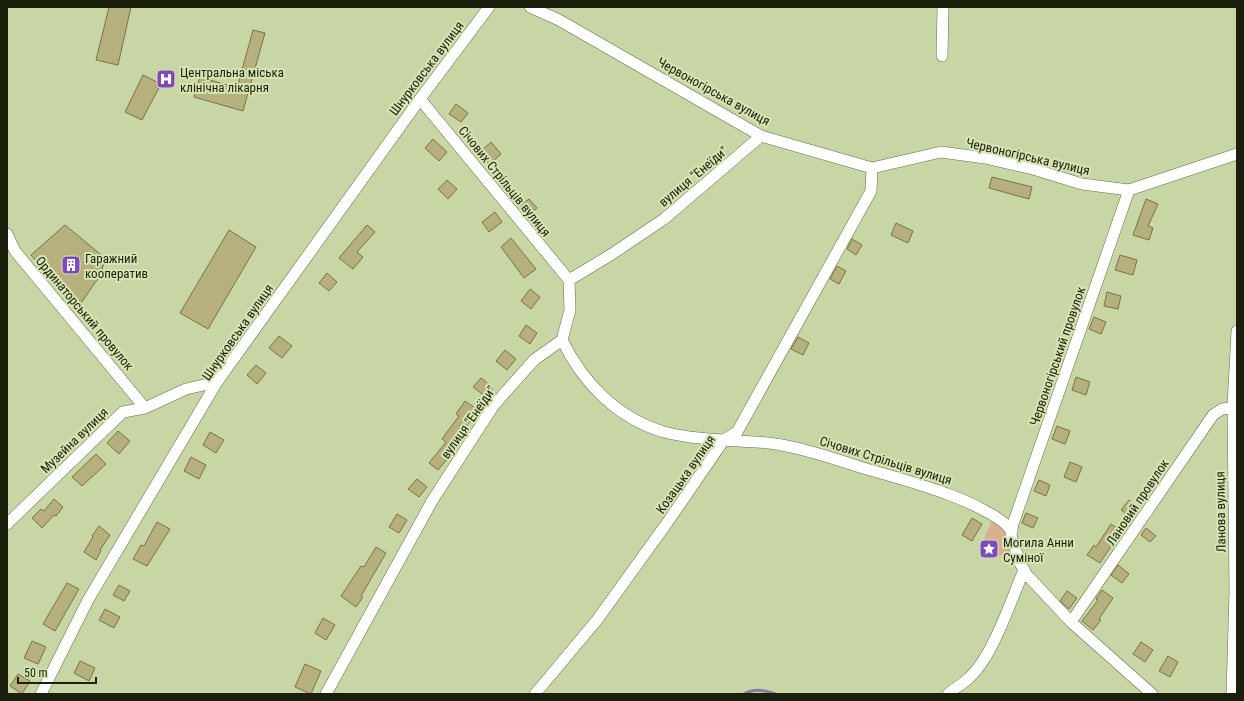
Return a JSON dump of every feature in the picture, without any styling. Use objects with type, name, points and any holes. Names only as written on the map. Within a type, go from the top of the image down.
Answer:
[{"type":"street","name":"Шнурковська вулиця","points":[[41,694],[88,600],[217,382],[420,99],[489,7]]},
{"type":"street","name":"Червоногірська вулиця","points":[[530,7],[566,24],[761,136],[872,168],[941,152],[985,158],[1082,184],[1129,190]]},
{"type":"street","points":[[942,56],[943,7]]},
{"type":"street","name":"Січових Стрільців вулиця","points":[[420,99],[569,280]]},
{"type":"street","name":"вулиця \"Енеїди\"","points":[[569,280],[612,254],[664,219],[761,136]]},
{"type":"street","points":[[1129,190],[1237,154]]},
{"type":"street","name":"Козацька вулиця","points":[[535,694],[597,620],[667,523],[724,440],[736,432],[871,191],[872,168]]},
{"type":"street","name":"Червоногірський провулок","points":[[1011,531],[1129,190]]},
{"type":"street","name":"Ординаторський провулок","points":[[7,234],[16,251],[145,408]]},
{"type":"street","points":[[562,340],[570,310],[569,280]]},
{"type":"street","name":"Ланова вулиця","points":[[1232,694],[1236,591],[1235,406],[1237,331]]},
{"type":"street","name":"Січових Стрільців вулиця","points":[[562,340],[579,371],[596,391],[614,408],[638,421],[664,432],[724,440],[780,444],[808,451],[936,490],[969,502],[983,509],[1011,531]]},
{"type":"street","name":"вулиця \"Енеїди\"","points":[[326,694],[432,501],[494,405],[534,360],[562,340]]},
{"type":"street","name":"Музейна вулиця","points":[[7,524],[123,412],[145,408],[186,389],[217,382]]},
{"type":"street","name":"Лановий провулок","points":[[1071,622],[1213,415],[1222,409],[1235,406]]},
{"type":"street","points":[[1011,531],[1015,550],[1024,570],[1071,622],[1152,694]]},
{"type":"street","points":[[948,694],[970,677],[979,667],[994,640],[1024,570]]},
{"type":"shaded area","points":[[992,520],[1002,528],[1009,539],[1014,556],[1012,560],[980,549]]},
{"type":"building","points":[[109,7],[131,7],[118,65],[96,60]]},
{"type":"building","points":[[253,30],[265,33],[243,111],[194,97],[200,77],[237,88]]},
{"type":"building","points":[[143,75],[161,84],[142,120],[125,112]]},
{"type":"building","points":[[456,104],[468,113],[461,122],[449,114]]},
{"type":"building","points":[[433,139],[447,152],[439,161],[425,148]]},
{"type":"building","points":[[491,142],[501,154],[489,165],[479,153]]},
{"type":"building","points":[[992,177],[1032,187],[1029,199],[989,188]]},
{"type":"building","points":[[447,180],[457,189],[448,199],[438,189]]},
{"type":"building","points":[[529,199],[537,208],[527,216],[520,206]]},
{"type":"building","points":[[1146,199],[1158,204],[1148,226],[1153,228],[1149,240],[1133,235]]},
{"type":"building","points":[[495,212],[502,222],[489,232],[482,222]]},
{"type":"building","points":[[896,223],[913,231],[908,243],[891,235]]},
{"type":"building","name":"Гаражний кооператив","points":[[65,225],[105,258],[101,274],[77,309],[31,255]]},
{"type":"building","points":[[367,225],[375,232],[357,252],[363,257],[353,269],[339,258]]},
{"type":"building","points":[[229,230],[256,247],[208,329],[180,313]]},
{"type":"building","points":[[511,238],[536,269],[524,278],[501,247]]},
{"type":"building","points":[[852,239],[862,245],[856,255],[847,249]]},
{"type":"building","points":[[1120,255],[1137,260],[1133,275],[1115,270]]},
{"type":"building","points":[[837,266],[846,271],[839,284],[830,279]]},
{"type":"building","points":[[327,273],[337,282],[329,291],[319,283]]},
{"type":"building","points":[[530,289],[540,297],[531,309],[521,301]]},
{"type":"building","points":[[1107,292],[1121,296],[1118,309],[1104,306]]},
{"type":"building","points":[[1094,317],[1106,322],[1101,334],[1089,329]]},
{"type":"building","points":[[526,325],[537,333],[530,344],[519,336]]},
{"type":"building","points":[[279,336],[292,346],[282,358],[269,348]]},
{"type":"building","points":[[798,337],[809,343],[803,355],[791,349]]},
{"type":"building","points":[[505,350],[516,359],[507,370],[496,361]]},
{"type":"building","points":[[256,365],[266,373],[257,384],[247,375]]},
{"type":"building","points":[[1076,377],[1090,382],[1086,395],[1072,390]]},
{"type":"building","points":[[481,378],[493,388],[486,397],[473,387]]},
{"type":"building","points":[[465,401],[478,410],[447,455],[449,457],[438,470],[429,463],[446,442],[442,439],[459,416],[456,414]]},
{"type":"building","points":[[1057,426],[1070,431],[1065,444],[1052,439]]},
{"type":"building","points":[[118,431],[130,441],[119,454],[107,443]]},
{"type":"building","points":[[210,432],[224,440],[216,453],[203,445]]},
{"type":"building","points":[[96,454],[106,464],[82,486],[72,477]]},
{"type":"building","points":[[191,457],[206,465],[199,479],[184,471]]},
{"type":"building","points":[[1070,462],[1082,467],[1076,482],[1064,477]]},
{"type":"building","points":[[417,479],[427,487],[419,497],[408,489]]},
{"type":"building","points":[[1039,480],[1050,485],[1046,496],[1034,491]]},
{"type":"building","points":[[54,499],[63,507],[56,516],[54,515],[42,528],[32,518],[41,509],[44,511]]},
{"type":"building","points":[[1129,500],[1138,508],[1131,517],[1121,510]]},
{"type":"building","points":[[1026,513],[1038,518],[1033,528],[1022,523]]},
{"type":"building","points":[[397,514],[407,520],[399,533],[389,527]]},
{"type":"building","points":[[972,518],[982,524],[972,541],[962,535]]},
{"type":"building","points":[[157,522],[170,529],[147,566],[133,559],[141,545],[144,546]]},
{"type":"building","points":[[1111,524],[1121,531],[1100,563],[1087,555],[1094,545],[1096,547]]},
{"type":"building","points":[[99,526],[110,535],[100,550],[101,551],[96,560],[84,552]]},
{"type":"building","points":[[1146,528],[1156,536],[1150,542],[1141,535]]},
{"type":"building","points":[[376,547],[386,553],[361,596],[363,597],[356,607],[341,596],[361,566],[364,567]]},
{"type":"building","points":[[1118,565],[1129,574],[1122,583],[1111,575]]},
{"type":"building","points":[[67,583],[79,589],[55,631],[43,624]]},
{"type":"building","points":[[119,585],[130,591],[124,601],[113,595]]},
{"type":"building","points":[[1102,590],[1113,598],[1099,619],[1101,620],[1093,630],[1082,621],[1098,600],[1096,599]]},
{"type":"building","points":[[1067,591],[1077,598],[1069,609],[1060,601]]},
{"type":"building","points":[[105,609],[120,617],[114,628],[99,620]]},
{"type":"building","points":[[323,618],[335,625],[326,640],[315,633]]},
{"type":"building","points":[[32,641],[46,647],[38,664],[24,658]]},
{"type":"building","points":[[1141,642],[1153,650],[1145,662],[1133,654]]},
{"type":"building","points":[[1168,656],[1178,662],[1170,677],[1159,671]]},
{"type":"building","points":[[80,661],[95,668],[89,681],[74,673]]},
{"type":"building","points":[[305,664],[321,671],[311,694],[295,687]]},
{"type":"building","points":[[18,674],[30,681],[22,694],[10,686]]},
{"type":"waterway","points":[[744,694],[760,690],[775,694]]},
{"type":"place","name":"Центральна міська клінічна лікарня","points":[[166,79]]},
{"type":"place","name":"Гаражний кооператив","points":[[71,265]]},
{"type":"place","name":"Могила Анни Суміної","points":[[989,549]]}]
